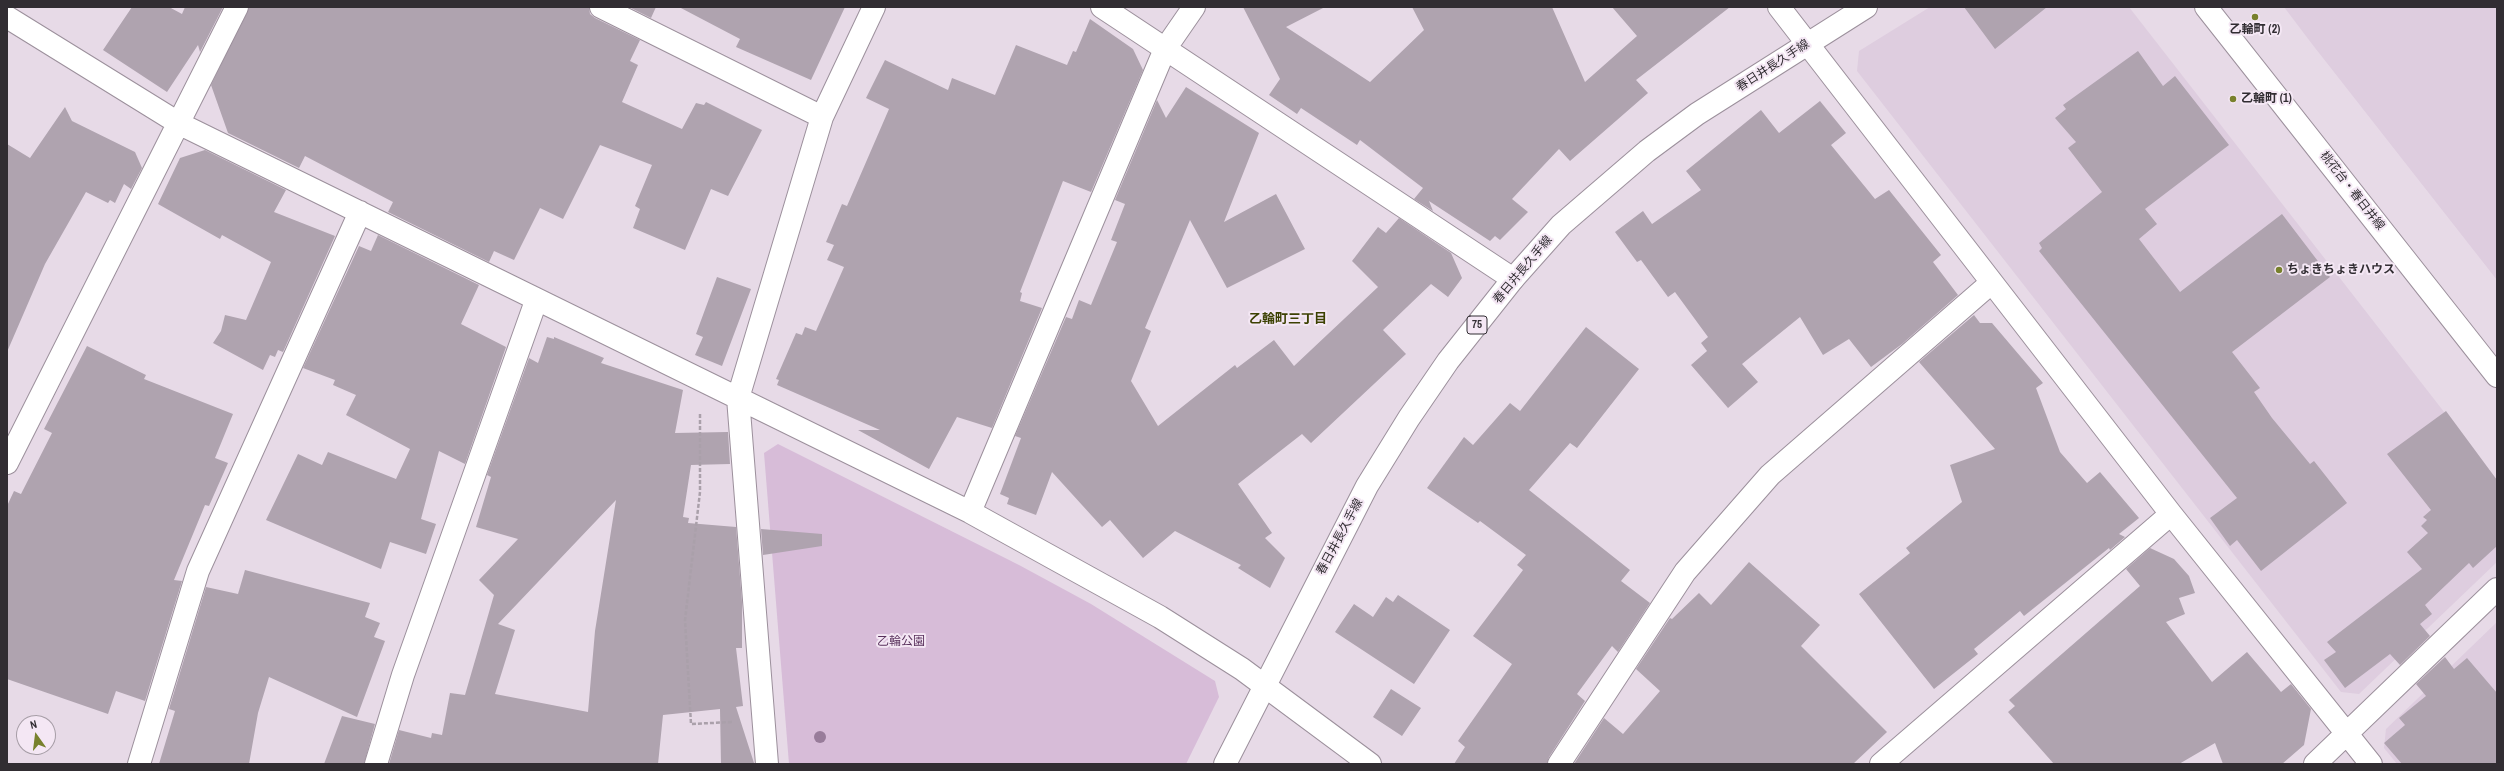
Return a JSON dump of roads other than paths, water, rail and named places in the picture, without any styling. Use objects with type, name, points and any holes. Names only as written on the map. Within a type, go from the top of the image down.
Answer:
[{"type":"street","points":[[7,464],[180,124],[236,7]]},
{"type":"street","points":[[601,7],[822,117]]},
{"type":"street","points":[[767,764],[738,398],[822,117],[874,7]]},
{"type":"street","points":[[1102,7],[1513,279]]},
{"type":"street","points":[[970,512],[1166,49],[1194,7]]},
{"type":"street","points":[[1779,7],[1991,284],[2171,514],[2371,764]]},
{"type":"street","name":"春日井長久手線","points":[[1225,764],[1333,550],[1392,446],[1448,361],[1513,279],[1562,225],[1630,165],[1697,114],[1866,7]]},
{"type":"street","name":"桃花台・春日井線","points":[[2206,7],[2497,376]]},
{"type":"street","points":[[7,18],[180,124],[360,212],[536,301],[700,379],[970,512],[1160,617],[1242,669],[1370,764]]},
{"type":"street","points":[[139,764],[198,571],[360,212]]},
{"type":"street","points":[[1559,764],[1685,572],[1770,475],[1991,284]]},
{"type":"street","points":[[376,764],[404,675],[536,301]]},
{"type":"street","points":[[1881,764],[2171,514]]},
{"type":"street","points":[[2315,764],[2497,589]]},
{"type":"place","name":"乙輪町 (2)","points":[[2255,17]]},
{"type":"place","name":"乙輪町 (1)","points":[[2233,99]]},
{"type":"place","name":"ちょきちょきハウス","points":[[2279,270]]},
{"type":"district","name":"乙輪町三丁目","points":[[1288,320]]},
{"type":"park label","name":"乙輪公園","points":[[901,642]]}]
